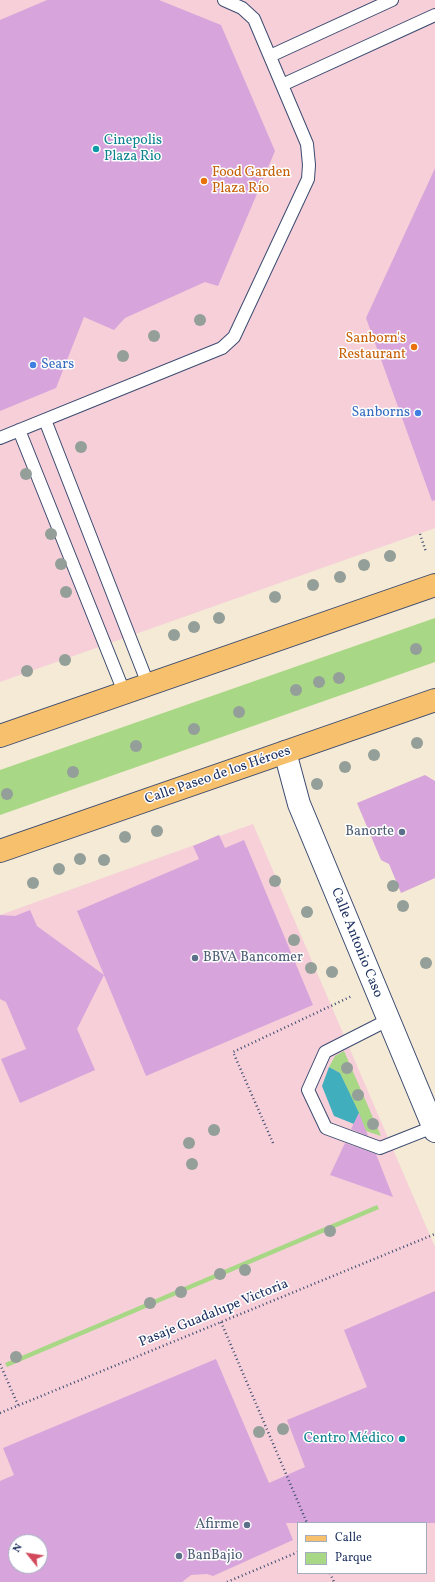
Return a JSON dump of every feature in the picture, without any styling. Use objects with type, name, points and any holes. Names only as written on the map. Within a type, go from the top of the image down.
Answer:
[{"type":"main road","points":[[0,736],[435,585]]},
{"type":"main road","name":"Calle Paseo de los Héroes","points":[[0,851],[435,700]]},
{"type":"street","name":"Calle Antonio Caso","points":[[285,752],[299,804],[434,1129]]},
{"type":"lane","points":[[0,438],[222,348],[234,337],[308,179],[309,150],[254,20],[242,8],[224,0]]},
{"type":"lane","points":[[270,56],[392,0]]},
{"type":"lane","points":[[282,85],[435,15]]},
{"type":"lane","points":[[45,420],[148,684]]},
{"type":"lane","points":[[19,430],[124,692]]},
{"type":"lane","points":[[388,1020],[325,1052],[308,1090],[326,1128],[380,1148],[434,1129]]},
{"type":"path","points":[[420,534],[426,552]]},
{"type":"path","points":[[273,1142],[233,1052],[374,986]]},
{"type":"path","name":"Pasaje Guadalupe Victoria","points":[[0,1413],[435,1234]]},
{"type":"path","points":[[221,1322],[306,1522]]},
{"type":"path","points":[[0,1364],[18,1405]]},
{"type":"path","points":[[227,1582],[297,1552]]},
{"type":"shaded area","points":[[0,0],[435,0],[435,168],[422,196],[435,203],[435,528],[0,682]]},
{"type":"shaded area","points":[[253,824],[435,1247],[435,1582],[0,1582],[0,915]]},
{"type":"green space","points":[[435,618],[435,662],[0,815],[0,770]]},
{"type":"green space","points":[[344,1051],[381,1136],[366,1131],[340,1073],[329,1067],[335,1056]]},
{"type":"green space","points":[[377,1205],[379,1209],[7,1367],[5,1363]]},
{"type":"water","points":[[329,1067],[340,1073],[359,1113],[354,1124],[334,1116],[322,1086]]},
{"type":"building","points":[[47,0],[159,0],[221,25],[275,151],[218,286],[205,282],[125,318],[114,330],[84,317],[56,388],[0,411],[0,20]]},
{"type":"building","name":"Sanborns","points":[[435,168],[435,500],[432,501],[366,318]]},
{"type":"building","name":"Banorte","points":[[425,775],[435,781],[435,878],[401,893],[389,864],[381,860],[357,803]]},
{"type":"building","name":"BBVA Bancomer","points":[[219,835],[225,848],[244,840],[313,1005],[146,1076],[77,911],[199,859],[193,846]]},
{"type":"building","points":[[30,910],[37,926],[104,975],[77,1029],[95,1070],[20,1103],[1,1059],[26,1049],[6,1002],[0,999],[0,915],[15,916]]},
{"type":"building","points":[[359,1113],[368,1136],[351,1129]]},
{"type":"building","points":[[345,1143],[376,1154],[393,1197],[330,1175]]},
{"type":"building","points":[[435,1291],[435,1523],[286,1523],[293,1540],[213,1576],[207,1574],[191,1575],[182,1582],[0,1582],[0,1481],[14,1475],[3,1448],[216,1359],[269,1483],[305,1467],[287,1420],[367,1387],[344,1330]]},
{"type":"place","name":"Cinepolis Plaza Rio","points":[[96,149]]},
{"type":"place","name":"Food Garden Plaza Río","points":[[204,181]]},
{"type":"place","name":"Sanborn's Restaurant","points":[[414,347]]},
{"type":"place","name":"Sears","points":[[33,365]]},
{"type":"place","name":"Sanborns","points":[[418,413]]},
{"type":"place","name":"Banorte","points":[[402,832]]},
{"type":"place","name":"BBVA Bancomer","points":[[195,958]]},
{"type":"place","name":"Centro Médico","points":[[402,1439]]},
{"type":"place","name":"Afirme","points":[[247,1525]]},
{"type":"place","name":"BanBajio","points":[[179,1556]]}]
